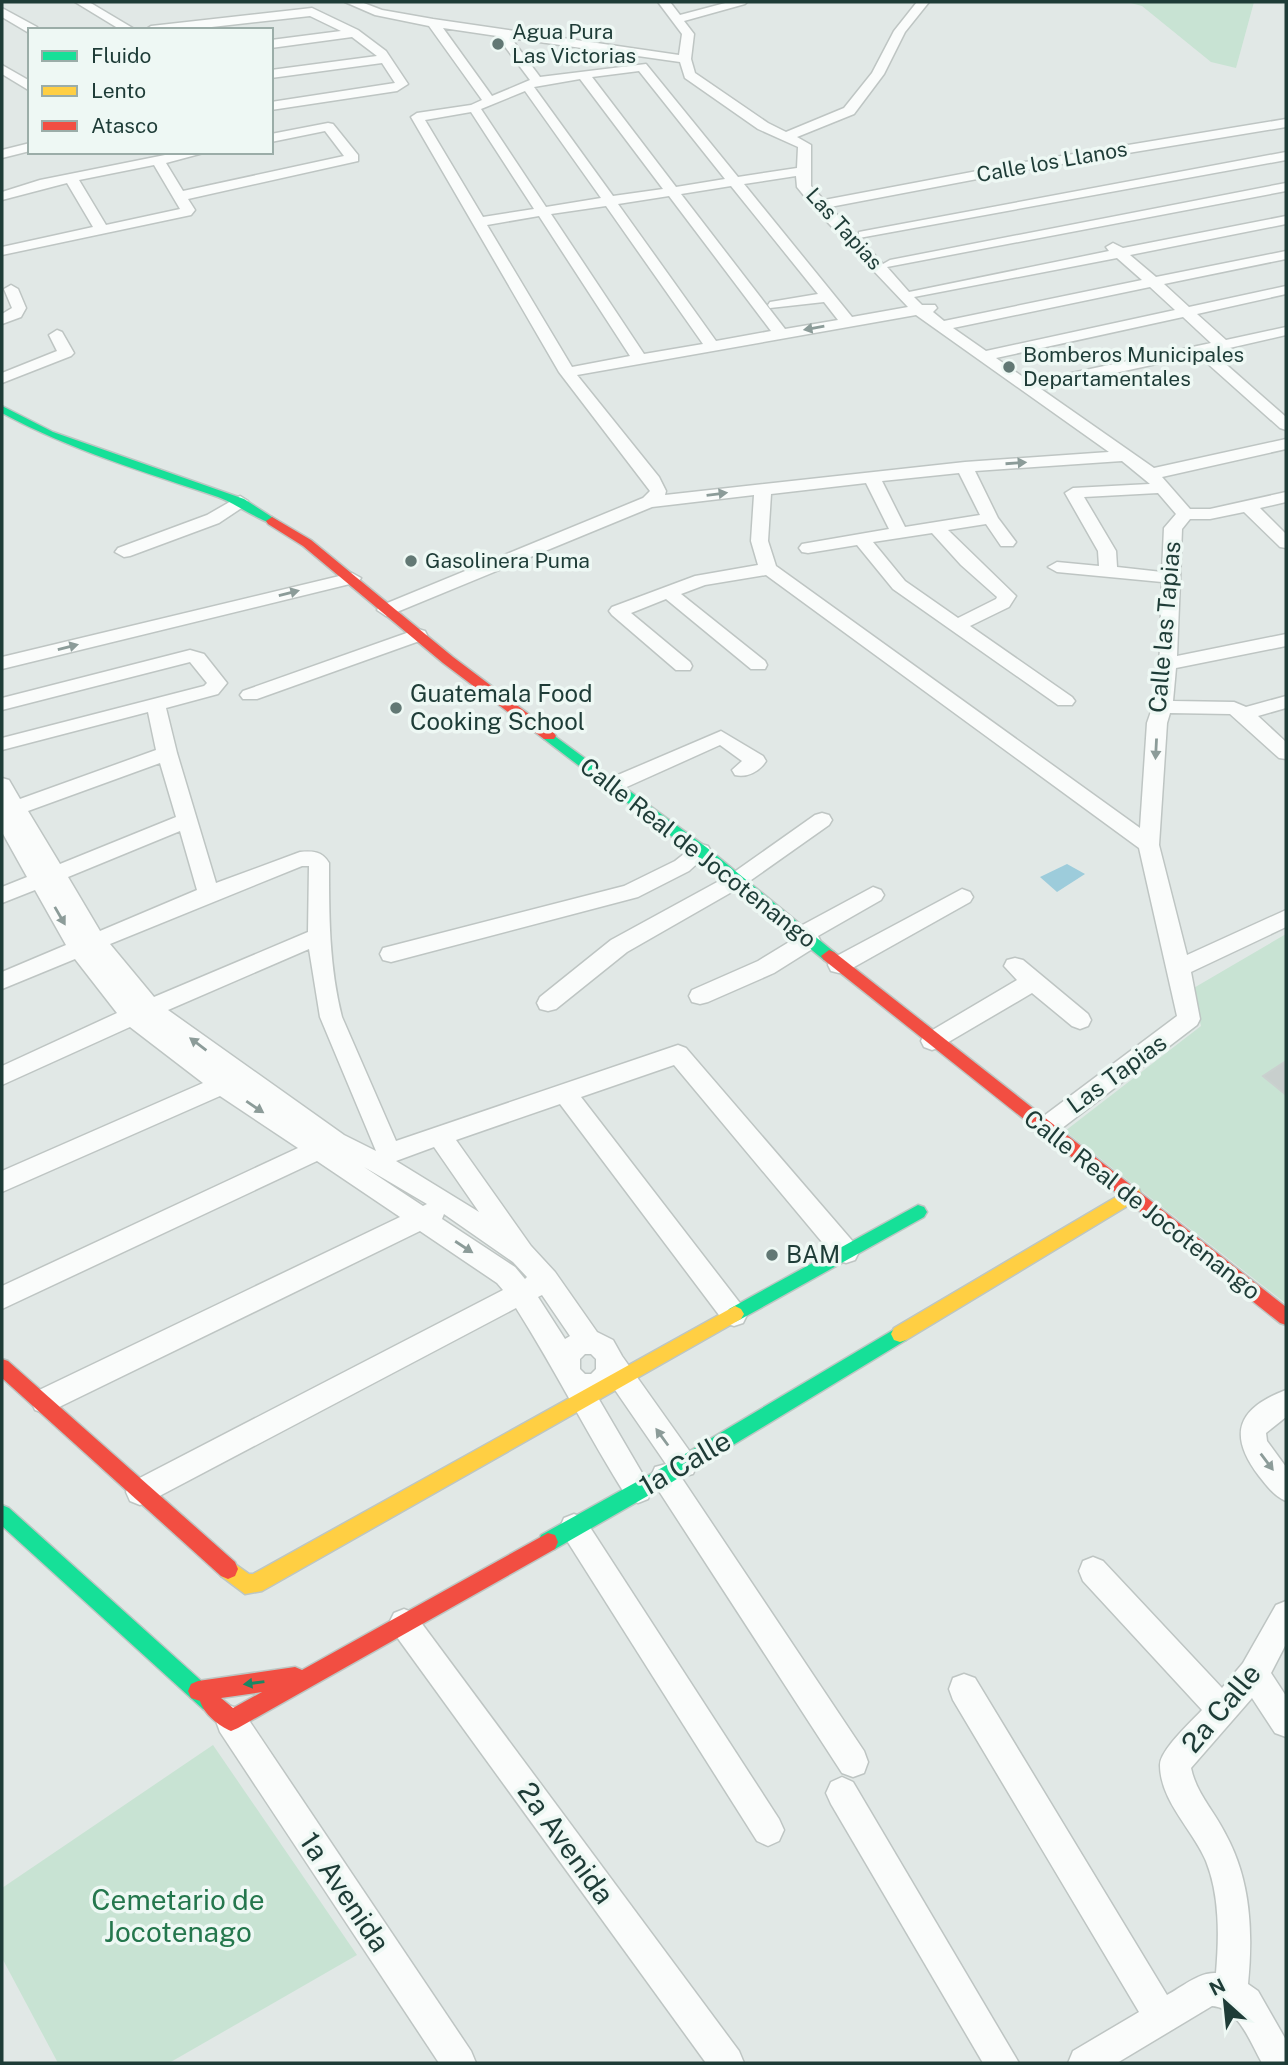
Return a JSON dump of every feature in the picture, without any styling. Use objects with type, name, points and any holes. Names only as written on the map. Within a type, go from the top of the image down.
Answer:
[{"type":"street","points":[[2,5],[11,2]]},
{"type":"street","points":[[81,2],[126,28]]},
{"type":"street","points":[[351,2],[379,13],[502,34],[583,61],[642,68],[848,322]]},
{"type":"street","points":[[387,610],[656,498],[658,491],[653,481],[567,372],[415,118],[481,105],[583,61],[685,59],[688,34],[664,2]]},
{"type":"street","points":[[678,19],[741,2]]},
{"type":"street","points":[[787,136],[849,111],[878,74],[900,31],[923,2]]},
{"type":"street","points":[[2,12],[30,28]]},
{"type":"street","points":[[169,28],[312,12],[354,33],[385,59],[400,86],[273,106]]},
{"type":"street","points":[[554,22],[671,191],[782,334]]},
{"type":"street","points":[[433,23],[542,211],[640,359]]},
{"type":"street","points":[[273,44],[354,33]]},
{"type":"street","points":[[502,34],[607,200],[712,346]]},
{"type":"street","points":[[273,74],[385,59]]},
{"type":"street","name":"Las Tapias","points":[[685,59],[689,75],[756,121],[804,145],[804,187],[864,235],[916,293],[930,315]]},
{"type":"street","points":[[2,69],[23,76]]},
{"type":"street","points":[[2,81],[23,76]]},
{"type":"street","name":"Calle los Llanos","points":[[827,204],[1019,167],[1286,123]]},
{"type":"street","points":[[181,196],[353,158],[328,127],[273,138]]},
{"type":"street","points":[[2,136],[25,148]]},
{"type":"street","points":[[2,154],[25,148]]},
{"type":"street","points":[[2,195],[191,154]]},
{"type":"street","points":[[890,264],[1073,212],[1212,186],[1286,156]]},
{"type":"street","points":[[2,235],[5,250],[186,212],[188,210],[181,196],[158,161]]},
{"type":"street","points":[[477,222],[802,170]]},
{"type":"street","points":[[71,178],[102,230]]},
{"type":"street","points":[[1212,186],[1278,237]]},
{"type":"street","points":[[864,235],[1073,212],[1212,186],[1286,187]]},
{"type":"street","name":"Las Tapias","points":[[827,204],[930,315]]},
{"type":"street","points":[[1073,212],[1223,345]]},
{"type":"street","points":[[916,293],[1286,220]]},
{"type":"street","points":[[567,372],[848,322],[930,315],[1153,282],[1286,255]]},
{"type":"street","points":[[2,319],[16,314],[19,308],[11,289]]},
{"type":"street","points":[[983,356],[1286,290]]},
{"type":"street","points":[[775,305],[827,297]]},
{"type":"street","name":"Calle las Tapias","points":[[930,315],[983,356],[1126,456],[1157,481],[1185,514],[1173,528],[1167,664],[1163,706],[1157,723],[1149,845],[1179,968],[1188,1019]]},
{"type":"street","points":[[1030,387],[1286,331]]},
{"type":"street","points":[[2,378],[66,353],[57,335]]},
{"type":"street","points":[[1201,350],[1286,425]]},
{"type":"street","name":"Calle Real de Jocotenango","points":[[2,409],[49,434],[240,501],[307,543],[418,635],[701,851],[932,1041],[1133,1194],[1286,1316]]},
{"type":"street","points":[[1108,572],[1107,551],[1073,493],[1157,481],[1286,444]]},
{"type":"street","points":[[649,502],[965,467],[1126,456]]},
{"type":"street","points":[[965,467],[990,518],[1007,542]]},
{"type":"street","points":[[872,477],[899,533]]},
{"type":"street","points":[[763,489],[760,548],[762,560],[769,569],[1149,845]]},
{"type":"street","points":[[1185,514],[1210,514],[1286,497]]},
{"type":"street","points":[[124,552],[214,519],[240,501]]},
{"type":"street","points":[[1248,506],[1286,543]]},
{"type":"street","points":[[808,548],[990,518]]},
{"type":"street","points":[[936,527],[967,561],[1007,596],[1003,603],[955,626]]},
{"type":"street","points":[[861,539],[899,585],[1065,701]]},
{"type":"street","points":[[1057,567],[1171,578]]},
{"type":"street","points":[[683,666],[618,611],[701,580],[769,569]]},
{"type":"street","points":[[2,663],[352,578]]},
{"type":"street","points":[[668,592],[758,664]]},
{"type":"street","points":[[250,695],[418,635]]},
{"type":"street","points":[[1167,664],[1286,640]]},
{"type":"street","points":[[2,704],[190,656],[197,658],[218,683],[211,690],[2,744]]},
{"type":"street","points":[[1244,714],[1286,702]]},
{"type":"street","points":[[156,704],[167,753],[209,894]]},
{"type":"street","points":[[1163,706],[1225,707],[1244,714],[1286,753]]},
{"type":"street","points":[[613,785],[721,737],[756,761],[742,770]]},
{"type":"street","points":[[6,812],[167,753]]},
{"type":"street","points":[[2,785],[6,812],[87,946],[141,1012],[231,1080],[327,1146],[421,1219],[506,1275],[521,1293],[576,1382],[638,1490]]},
{"type":"street","points":[[548,1003],[619,946],[737,880],[822,820]]},
{"type":"street","points":[[2,895],[186,821]]},
{"type":"street","points":[[391,954],[630,892],[682,866],[701,851]]},
{"type":"street","points":[[2,981],[209,894],[300,859],[313,858],[319,863],[319,936],[324,994],[384,1158]]},
{"type":"street","points":[[700,996],[766,967],[873,895]]},
{"type":"street","points":[[839,965],[962,897]]},
{"type":"street","points":[[1179,968],[1286,918]]},
{"type":"street","points":[[2,1076],[141,1012],[319,936]]},
{"type":"street","points":[[1015,966],[1080,1020]]},
{"type":"street","points":[[932,1041],[1034,981]]},
{"type":"street","name":"Las Tapias","points":[[1045,1128],[1167,1038],[1188,1019]]},
{"type":"street","points":[[384,1158],[439,1135],[678,1054],[846,1252]]},
{"type":"street","points":[[2,1182],[231,1080]]},
{"type":"street","points":[[565,1093],[734,1315]]},
{"type":"street","points":[[439,1135],[522,1254],[546,1280],[589,1343],[607,1351],[674,1470],[853,1762]]},
{"type":"street","points":[[2,1298],[327,1146],[384,1158],[522,1254]]},
{"type":"street","name":"1a Calle","points":[[231,1721],[674,1470],[1133,1194]]},
{"type":"street","points":[[44,1401],[449,1205]]},
{"type":"street","points":[[2,1367],[44,1401],[140,1492],[246,1584],[255,1584],[576,1382],[591,1384],[604,1379],[616,1370],[734,1315],[918,1212]]},
{"type":"street","points":[[140,1492],[546,1280]]},
{"type":"street","points":[[576,1382],[575,1347],[589,1343]]},
{"type":"street","points":[[1286,1402],[1255,1424],[1251,1433],[1253,1444],[1286,1488]]},
{"type":"street","points":[[2,1514],[231,1721]]},
{"type":"street","points":[[574,1527],[768,1830]]},
{"type":"street","points":[[1093,1571],[1222,1710]]},
{"type":"street","name":"2a Calle","points":[[1175,1763],[1254,1674],[1286,1615]]},
{"type":"street","name":"2a Avenida","points":[[404,1623],[727,2063]]},
{"type":"street","points":[[1254,1674],[1286,1723]]},
{"type":"street","points":[[198,1691],[310,1675]]},
{"type":"street","points":[[964,1689],[1161,2016]]},
{"type":"street","name":"1a Avenida","points":[[231,1721],[459,2063]]},
{"type":"street","points":[[1175,1763],[1177,1781],[1187,1802],[1221,1858],[1230,1899],[1236,1950],[1231,1991]]},
{"type":"street","points":[[842,1793],[1002,2063]]},
{"type":"street","points":[[1086,2063],[1209,1989],[1231,1991],[1246,2003],[1281,2063]]},
{"type":"green space","points":[[1127,2],[1254,2],[1236,68],[1211,62],[1142,6]]},
{"type":"green space","points":[[1286,934],[1285,1303],[1065,1131],[1201,1026],[1192,989]]},
{"type":"green space","name":"Cemetario de Jocotenago","points":[[213,1745],[357,1955],[169,2063],[58,2063],[2,1958],[2,1888]]},
{"type":"water","points":[[1067,864],[1085,874],[1057,892],[1040,877]]},
{"type":"building","points":[[1286,1061],[1286,1095],[1263,1076]]},
{"type":"traffic: fast","points":[[2,409],[49,434],[240,501],[272,521]]},
{"type":"traffic: fast","points":[[549,736],[701,851],[829,956]]},
{"type":"traffic: fast","points":[[735,1314],[918,1212]]},
{"type":"traffic: fast","points":[[548,1542],[665,1476],[900,1334]]},
{"type":"traffic: fast","points":[[2,1514],[210,1702]]},
{"type":"traffic: slow","points":[[900,1334],[1133,1194]]},
{"type":"traffic: slow","points":[[228,1569],[245,1584],[255,1584],[735,1314]]},
{"type":"traffic: jam","points":[[272,521],[307,543],[448,660],[549,736]]},
{"type":"traffic: jam","points":[[829,956],[1286,1317]]},
{"type":"traffic: jam","points":[[2,1367],[60,1416],[228,1569]]},
{"type":"traffic: jam","points":[[210,1702],[231,1721],[548,1542]]},
{"type":"traffic: jam","points":[[198,1691],[295,1677]]},
{"type":"place","name":"Agua Pura Las Victorias","points":[[498,44]]},
{"type":"place","name":"Bomberos Municipales Departamentales","points":[[1009,367]]},
{"type":"place","name":"Gasolinera Puma","points":[[411,561]]},
{"type":"place","name":"Guatemala Food Cooking School","points":[[396,708]]},
{"type":"place","name":"BAM","points":[[772,1255]]}]
